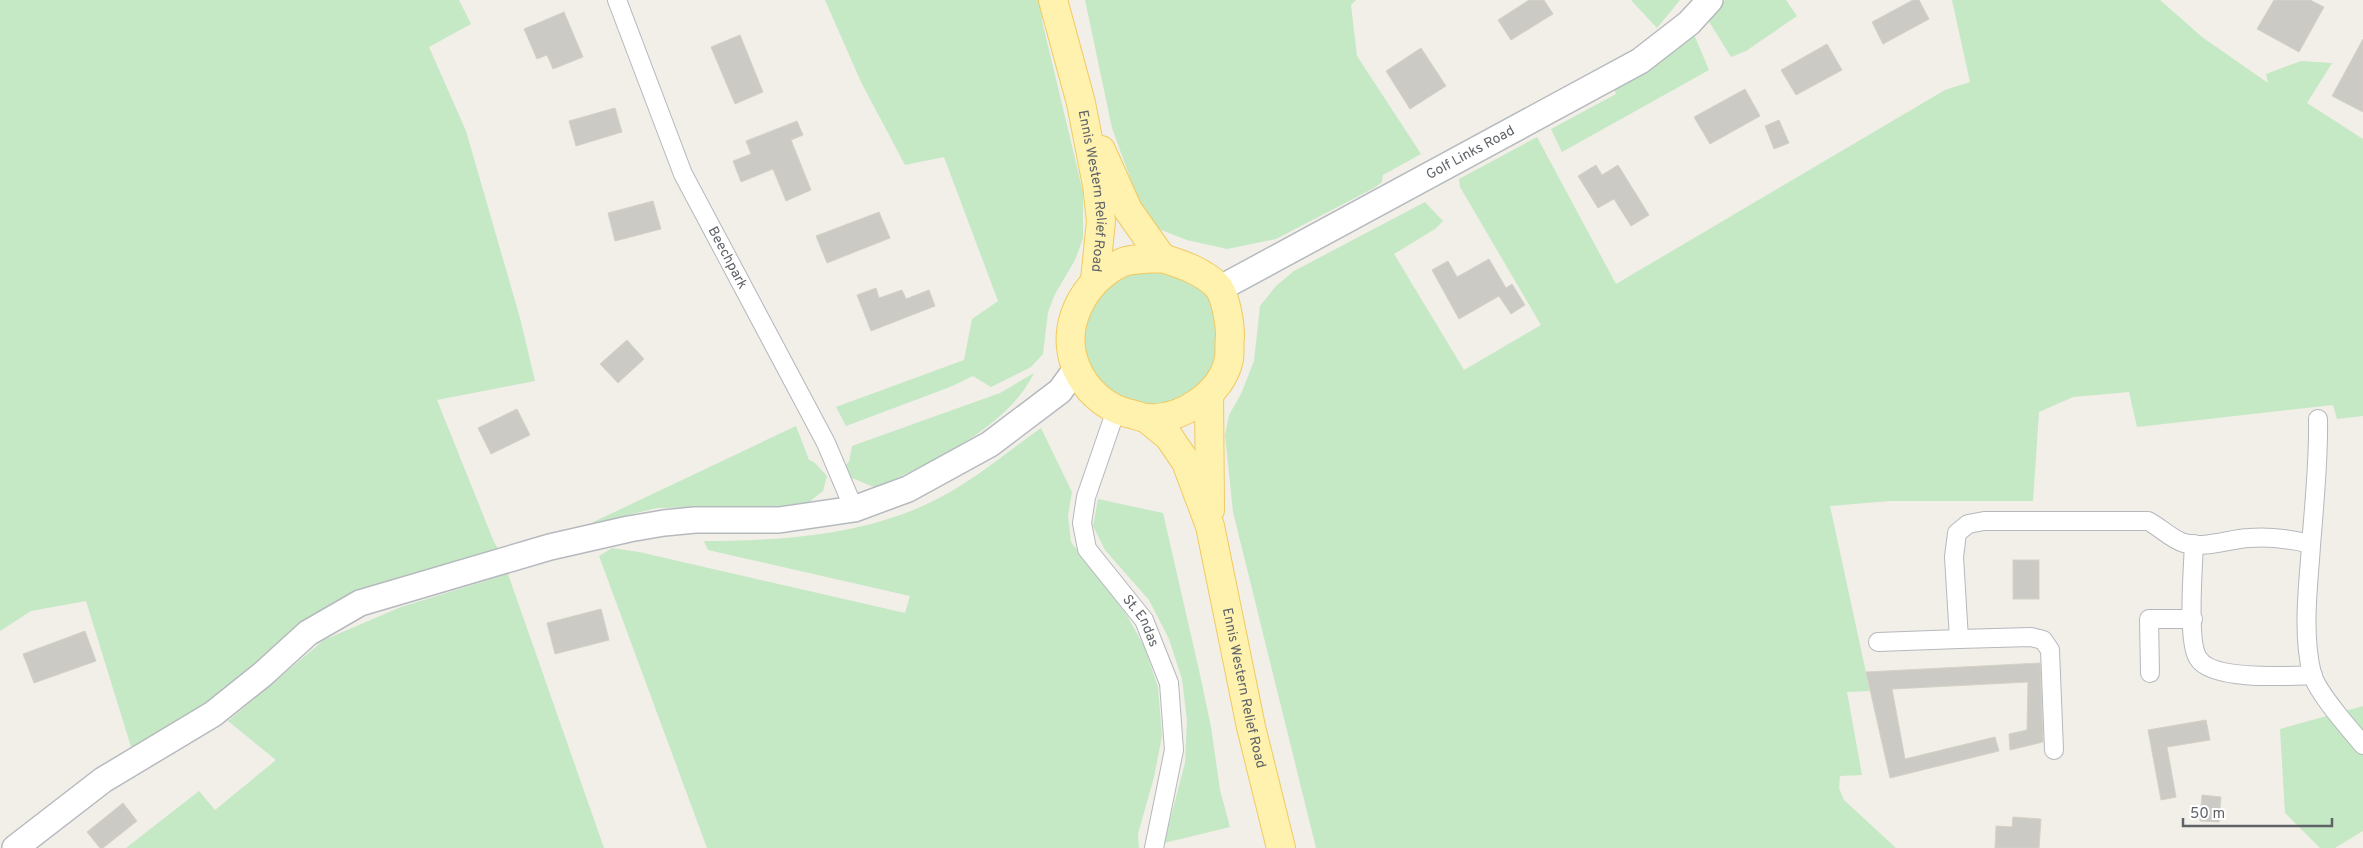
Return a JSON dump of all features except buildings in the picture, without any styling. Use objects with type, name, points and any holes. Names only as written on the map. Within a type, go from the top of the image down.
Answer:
[{"type":"main road","name":"Ennis Western Relief Road","points":[[1053,0],[1081,103],[1097,185],[1101,221],[1095,280]]},
{"type":"main road","name":"Golf Links Road","points":[[1219,289],[1640,61],[1689,23],[1710,0]]},
{"type":"main road","name":"Ennis Western Relief Road","points":[[1081,103],[1128,210],[1162,258]]},
{"type":"main road","points":[[1162,258],[1193,269],[1219,289],[1230,321],[1229,359],[1223,375],[1209,394],[1195,405],[1176,414],[1146,418],[1116,410],[1091,392],[1076,369],[1070,333],[1079,302],[1095,280],[1123,262],[1162,258]]},
{"type":"main road","points":[[15,848],[103,780],[213,714],[263,674],[308,632],[360,603],[550,547],[629,529],[695,520],[779,520],[854,509],[908,489],[990,444],[1060,391],[1076,369]]},
{"type":"main road","name":"Ennis Western Relief Road","points":[[1209,394],[1211,449],[1210,526]]},
{"type":"main road","name":"Ennis Western Relief Road","points":[[1146,418],[1170,437],[1186,462],[1210,526],[1251,727],[1281,848]]},
{"type":"street","name":"Beechpark","points":[[617,0],[683,174],[826,443],[854,509]]},
{"type":"street","name":"St. Endas","points":[[1116,410],[1086,497],[1082,523],[1087,549],[1144,620],[1169,683],[1174,750],[1154,848]]},
{"type":"street","points":[[2318,418],[2318,454],[2307,620],[2313,675],[2324,696],[2363,745]]},
{"type":"street","points":[[1959,640],[1954,557],[1957,533],[1968,524],[1984,521],[2148,521],[2160,526],[2183,542],[2194,544],[2203,545],[2249,538],[2281,538],[2311,544]]},
{"type":"street","points":[[2194,544],[2193,641],[2198,659],[2208,668],[2228,673],[2267,676],[2313,675]]},
{"type":"street","points":[[2150,673],[2149,619],[2193,619]]},
{"type":"street","points":[[1878,642],[2031,637],[2043,640],[2050,650],[2054,750]]},
{"type":"green space","points":[[0,0],[459,0],[471,24],[429,47],[466,131],[520,318],[535,381],[437,400],[494,542],[500,552],[475,561],[385,582],[318,614],[209,707],[132,750],[86,601],[31,611],[0,631]]},
{"type":"green space","points":[[825,0],[1039,0],[1043,25],[1083,192],[1083,238],[1075,260],[1055,294],[1048,312],[1043,354],[1031,367],[991,387],[973,376],[950,387],[846,426],[836,407],[964,360],[972,319],[998,301],[944,157],[905,165],[861,82]]},
{"type":"green space","points":[[1085,0],[1356,0],[1351,5],[1357,56],[1421,154],[1383,175],[1382,182],[1374,188],[1276,239],[1227,249],[1187,240],[1156,228],[1141,208],[1112,128]]},
{"type":"green space","points":[[1631,0],[1680,0],[1657,28]]},
{"type":"green space","points":[[1725,0],[1786,0],[1797,16],[1746,51],[1731,57],[1708,20]]},
{"type":"green space","points":[[1952,0],[2160,0],[2202,37],[2268,83],[2266,74],[2301,61],[2332,63],[2307,103],[2363,139],[2363,416],[2337,419],[2333,405],[2137,427],[2129,392],[2073,397],[2039,412],[2033,501],[1889,501],[1830,506],[1870,691],[1847,692],[1862,775],[1840,776],[1839,788],[1844,800],[1896,848],[1316,848],[1233,512],[1225,435],[1229,415],[1241,394],[1254,361],[1260,306],[1276,286],[1294,271],[1425,202],[1443,221],[1435,229],[1394,254],[1464,370],[1541,325],[1460,187],[1459,179],[1537,137],[1616,284],[1945,90],[1970,82]]},
{"type":"green space","points":[[1693,32],[1709,70],[1562,152],[1551,129],[1616,94],[1614,88],[1660,62]]},
{"type":"green space","points":[[1142,267],[1194,280],[1215,303],[1219,357],[1207,381],[1189,399],[1160,408],[1134,408],[1095,383],[1080,336],[1100,291]]},
{"type":"green space","points":[[1034,373],[1022,393],[986,427],[965,442],[919,467],[876,488],[850,477],[844,466],[849,462],[852,446],[1000,393]]},
{"type":"green space","points":[[796,426],[809,460],[814,462],[827,476],[823,491],[809,502],[781,506],[657,508],[587,525]]},
{"type":"green space","points":[[1041,428],[1072,492],[1068,515],[1071,542],[1126,614],[1144,646],[1158,687],[1162,736],[1154,777],[1138,834],[1139,848],[707,848],[599,556],[612,548],[639,552],[905,613],[910,596],[708,550],[704,541],[795,537],[856,528],[885,520],[914,510],[954,490]]},
{"type":"green space","points":[[1098,499],[1163,513],[1201,679],[1211,727],[1220,790],[1230,827],[1164,843],[1185,763],[1187,720],[1182,679],[1169,639],[1149,600],[1105,550],[1093,526]]},
{"type":"green space","points":[[508,574],[604,848],[126,848],[199,791],[215,810],[276,760],[228,721],[324,640],[401,607]]},
{"type":"green space","points":[[2363,706],[2363,831],[2335,848],[2320,848],[2285,813],[2280,729]]}]
